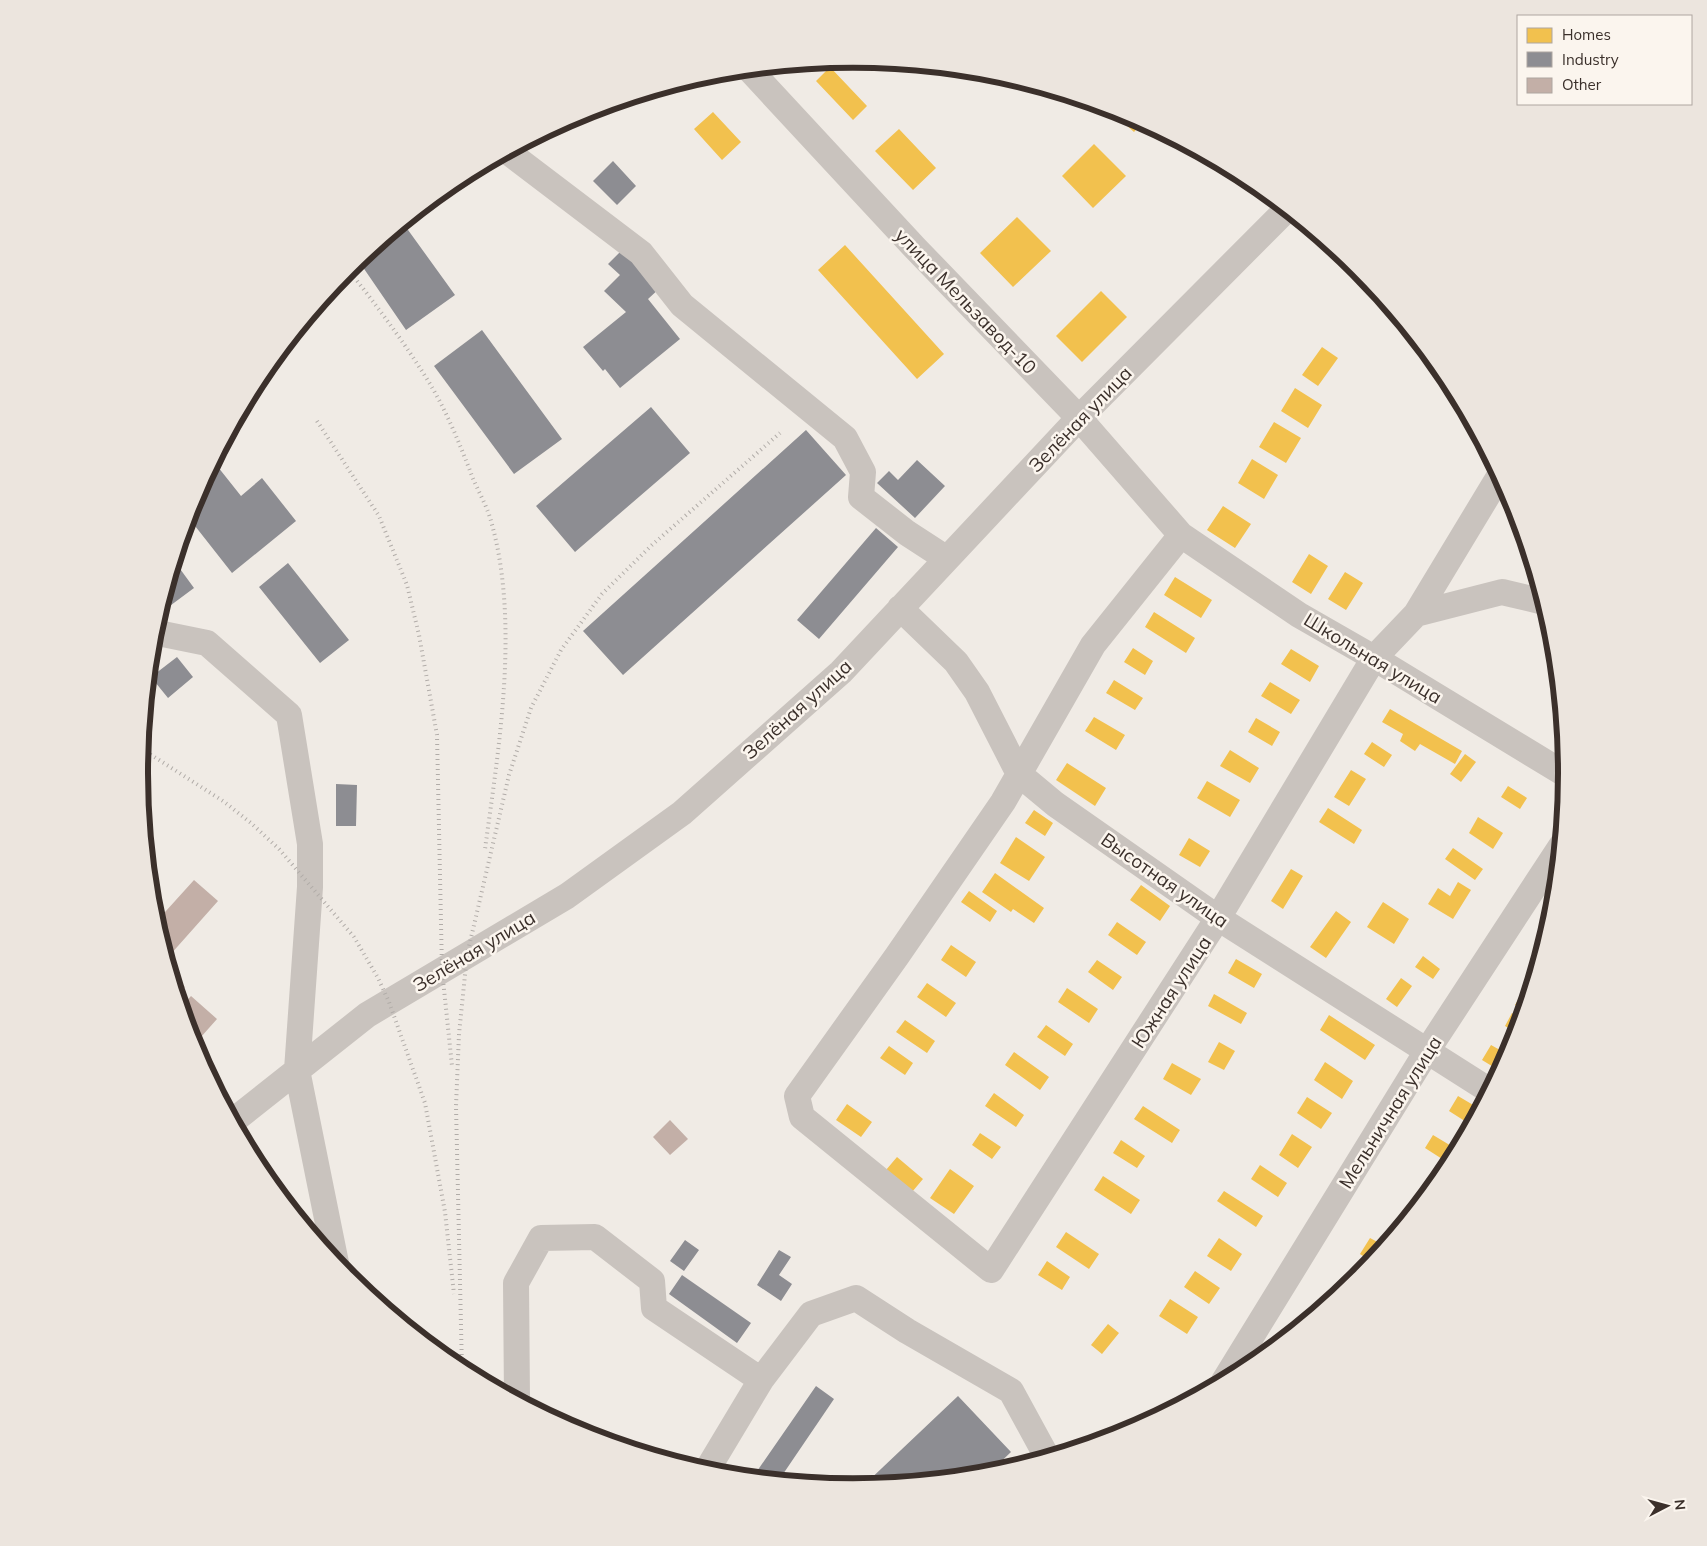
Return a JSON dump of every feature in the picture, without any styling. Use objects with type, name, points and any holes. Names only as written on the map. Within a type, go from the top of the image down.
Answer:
[{"type":"street","name":"улица Мельзавод-10","points":[[755,75],[916,249],[1080,418],[1181,535]]},
{"type":"street","points":[[513,156],[641,253],[682,305],[845,438],[863,472],[861,498],[907,533],[947,559]]},
{"type":"street","name":"Зелёная улица","points":[[238,1117],[366,1015],[567,896],[682,812],[841,672],[1080,418],[1284,213]]},
{"type":"street","name":"Южная улица","points":[[1019,774],[1003,802],[898,956],[797,1096],[802,1117],[991,1270],[1218,918],[1374,658],[1416,614],[1495,482]]},
{"type":"street","points":[[1019,774],[1093,645],[1181,535]]},
{"type":"street","name":"Школьная улица","points":[[1181,535],[1299,615],[1374,658],[1559,770]]},
{"type":"street","points":[[1416,614],[1502,592],[1537,600]]},
{"type":"street","name":"Высотная улица","points":[[900,608],[956,662],[977,692],[1019,774],[1055,804],[1218,918],[1485,1088]]},
{"type":"street","points":[[162,634],[207,643],[289,715],[310,844],[310,886],[297,1070],[333,1249]]},
{"type":"street","name":"Мельничная улица","points":[[1232,1368],[1427,1051],[1554,856]]},
{"type":"street","points":[[517,1393],[516,1283],[541,1238],[595,1236],[652,1281],[654,1308],[761,1380]]},
{"type":"street","points":[[711,1464],[761,1380],[811,1314],[856,1298],[907,1331],[1011,1391],[1044,1452]]},
{"type":"building: Homes","points":[[831,68],[867,106],[853,120],[816,81],[828,69]]},
{"type":"building: Homes","points":[[713,112],[741,142],[722,160],[694,129]]},
{"type":"building: Homes","points":[[1121,120],[1138,128],[1134,132]]},
{"type":"building: Homes","points":[[899,129],[936,168],[913,190],[875,151]]},
{"type":"building: Homes","points":[[1094,144],[1126,176],[1093,208],[1062,176]]},
{"type":"building: Homes","points":[[1017,217],[1051,251],[1013,287],[980,253]]},
{"type":"building: Homes","points":[[845,245],[944,354],[917,379],[818,270]]},
{"type":"building: Homes","points":[[1101,291],[1127,317],[1082,362],[1056,336]]},
{"type":"building: Homes","points":[[1322,347],[1338,358],[1318,386],[1302,375]]},
{"type":"building: Homes","points":[[1295,388],[1322,405],[1308,428],[1281,411]]},
{"type":"building: Homes","points":[[1274,422],[1301,438],[1286,463],[1259,447]]},
{"type":"building: Homes","points":[[1252,459],[1278,475],[1264,499],[1238,483]]},
{"type":"building: Homes","points":[[1223,506],[1251,524],[1235,548],[1207,530]]},
{"type":"building: Homes","points":[[1309,554],[1328,566],[1311,594],[1292,582]]},
{"type":"building: Homes","points":[[1345,572],[1363,583],[1346,610],[1328,599]]},
{"type":"building: Homes","points":[[1175,577],[1212,600],[1201,618],[1164,595]]},
{"type":"building: Homes","points":[[1154,612],[1195,638],[1186,653],[1145,627]]},
{"type":"building: Homes","points":[[1133,648],[1153,661],[1145,675],[1124,662]]},
{"type":"building: Homes","points":[[1291,649],[1319,666],[1310,682],[1281,664]]},
{"type":"building: Homes","points":[[1114,680],[1143,698],[1135,710],[1106,693]]},
{"type":"building: Homes","points":[[1270,682],[1300,700],[1291,714],[1261,696]]},
{"type":"building: Homes","points":[[1390,709],[1462,751],[1455,764],[1420,744],[1415,751],[1400,741],[1403,734],[1382,722]]},
{"type":"building: Homes","points":[[1094,717],[1125,735],[1116,750],[1085,731]]},
{"type":"building: Homes","points":[[1256,718],[1280,732],[1272,746],[1248,732]]},
{"type":"building: Homes","points":[[1372,742],[1392,755],[1384,767],[1364,754]]},
{"type":"building: Homes","points":[[1230,750],[1259,768],[1250,783],[1220,766]]},
{"type":"building: Homes","points":[[1465,754],[1476,762],[1461,782],[1450,774]]},
{"type":"building: Homes","points":[[1067,763],[1106,788],[1095,806],[1056,780]]},
{"type":"building: Homes","points":[[1351,770],[1366,779],[1349,806],[1334,797]]},
{"type":"building: Homes","points":[[1207,781],[1240,800],[1230,817],[1197,798]]},
{"type":"building: Homes","points":[[1508,786],[1527,798],[1520,809],[1501,797]]},
{"type":"building: Homes","points":[[1328,808],[1362,830],[1354,844],[1319,822]]},
{"type":"building: Homes","points":[[1034,810],[1053,823],[1045,836],[1025,823]]},
{"type":"building: Homes","points":[[1478,817],[1503,833],[1493,849],[1469,833]]},
{"type":"building: Homes","points":[[1016,837],[1045,857],[1029,881],[1000,863]]},
{"type":"building: Homes","points":[[1189,838],[1210,851],[1200,867],[1179,855]]},
{"type":"building: Homes","points":[[1453,848],[1483,869],[1475,880],[1445,859]]},
{"type":"building: Homes","points":[[1291,869],[1303,876],[1283,909],[1271,901]]},
{"type":"building: Homes","points":[[995,873],[1044,908],[1034,923],[1013,909],[1011,912],[982,892]]},
{"type":"building: Homes","points":[[1458,882],[1471,890],[1453,919],[1428,904],[1438,888],[1450,896]]},
{"type":"building: Homes","points":[[1141,885],[1170,906],[1160,921],[1130,900]]},
{"type":"building: Homes","points":[[969,891],[997,911],[990,922],[961,902]]},
{"type":"building: Homes","points":[[1383,902],[1409,919],[1394,944],[1367,927]]},
{"type":"building: Homes","points":[[1336,911],[1351,922],[1326,958],[1310,947]]},
{"type":"building: Homes","points":[[1117,922],[1146,942],[1137,955],[1108,935]]},
{"type":"building: Homes","points":[[951,945],[976,962],[966,977],[941,960]]},
{"type":"building: Homes","points":[[1423,956],[1440,969],[1433,979],[1415,967]]},
{"type":"building: Homes","points":[[1236,959],[1262,974],[1254,988],[1228,973]]},
{"type":"building: Homes","points":[[1097,960],[1122,977],[1113,990],[1088,972]]},
{"type":"building: Homes","points":[[1401,978],[1412,986],[1397,1007],[1386,999]]},
{"type":"building: Homes","points":[[927,983],[956,1003],[946,1017],[917,997]]},
{"type":"building: Homes","points":[[1067,988],[1098,1009],[1089,1023],[1058,1002]]},
{"type":"building: Homes","points":[[1523,991],[1524,992],[1519,1007],[1515,1005]]},
{"type":"building: Homes","points":[[1214,994],[1247,1013],[1241,1024],[1208,1006]]},
{"type":"building: Homes","points":[[1512,1013],[1516,1015],[1510,1029],[1505,1026]]},
{"type":"building: Homes","points":[[1329,1015],[1375,1045],[1365,1060],[1320,1030]]},
{"type":"building: Homes","points":[[905,1020],[935,1041],[927,1053],[896,1032]]},
{"type":"building: Homes","points":[[1046,1025],[1073,1044],[1065,1056],[1037,1037]]},
{"type":"building: Homes","points":[[1219,1042],[1235,1051],[1224,1070],[1208,1062]]},
{"type":"building: Homes","points":[[1491,1045],[1501,1051],[1494,1067],[1482,1060]]},
{"type":"building: Homes","points":[[889,1046],[913,1063],[905,1075],[880,1058]]},
{"type":"building: Homes","points":[[1014,1052],[1049,1077],[1040,1090],[1005,1065]]},
{"type":"building: Homes","points":[[1325,1062],[1353,1081],[1342,1099],[1314,1080]]},
{"type":"building: Homes","points":[[1172,1063],[1201,1079],[1191,1095],[1163,1079]]},
{"type":"building: Homes","points":[[994,1093],[1024,1115],[1016,1127],[985,1106]]},
{"type":"building: Homes","points":[[1458,1096],[1475,1106],[1466,1122],[1449,1111]]},
{"type":"building: Homes","points":[[1307,1097],[1332,1113],[1321,1129],[1297,1113]]},
{"type":"building: Homes","points":[[847,1104],[872,1122],[861,1137],[836,1120]]},
{"type":"building: Homes","points":[[1143,1106],[1180,1130],[1172,1143],[1134,1119]]},
{"type":"building: Homes","points":[[980,1133],[1001,1147],[992,1159],[972,1145]]},
{"type":"building: Homes","points":[[1292,1134],[1312,1147],[1298,1168],[1279,1155]]},
{"type":"building: Homes","points":[[1433,1135],[1452,1146],[1443,1160],[1425,1148]]},
{"type":"building: Homes","points":[[1121,1140],[1145,1156],[1137,1168],[1113,1153]]},
{"type":"building: Homes","points":[[897,1157],[923,1179],[912,1192],[886,1170]]},
{"type":"building: Homes","points":[[1260,1165],[1287,1183],[1278,1197],[1251,1179]]},
{"type":"building: Homes","points":[[950,1169],[974,1186],[954,1214],[930,1198]]},
{"type":"building: Homes","points":[[1103,1176],[1140,1200],[1131,1214],[1094,1190]]},
{"type":"building: Homes","points":[[1224,1191],[1263,1216],[1256,1227],[1217,1201]]},
{"type":"building: Homes","points":[[1066,1232],[1099,1254],[1089,1269],[1056,1247]]},
{"type":"building: Homes","points":[[1219,1238],[1242,1254],[1231,1271],[1207,1256]]},
{"type":"building: Homes","points":[[1370,1238],[1379,1243],[1365,1258],[1360,1254]]},
{"type":"building: Homes","points":[[1047,1261],[1070,1277],[1062,1290],[1038,1275]]},
{"type":"building: Homes","points":[[1195,1271],[1220,1288],[1209,1304],[1184,1287]]},
{"type":"building: Homes","points":[[1170,1299],[1198,1317],[1187,1334],[1159,1316]]},
{"type":"building: Homes","points":[[1108,1324],[1119,1333],[1102,1354],[1091,1345]]},
{"type":"building: Industry","points":[[613,161],[636,186],[617,205],[593,181]]},
{"type":"building: Industry","points":[[406,228],[455,295],[406,330],[363,267]]},
{"type":"building: Industry","points":[[623,249],[661,287],[648,299],[680,339],[620,388],[605,369],[603,371],[583,347],[626,312],[604,291],[620,275],[608,264]]},
{"type":"building: Industry","points":[[482,330],[562,439],[514,474],[434,366]]},
{"type":"building: Industry","points":[[651,407],[690,453],[575,552],[536,506]]},
{"type":"building: Industry","points":[[806,430],[846,475],[623,675],[583,631]]},
{"type":"building: Industry","points":[[917,460],[945,486],[915,518],[877,483],[889,471],[898,480]]},
{"type":"building: Industry","points":[[218,467],[241,496],[262,478],[296,521],[232,573],[194,524]]},
{"type":"building: Industry","points":[[876,528],[898,547],[819,639],[797,620]]},
{"type":"building: Industry","points":[[288,563],[349,640],[320,663],[259,587]]},
{"type":"building: Industry","points":[[179,567],[194,588],[168,607]]},
{"type":"building: Industry","points":[[177,657],[193,677],[168,698],[154,681],[155,674]]},
{"type":"building: Industry","points":[[336,784],[357,785],[356,826],[336,826]]},
{"type":"building: Industry","points":[[685,1240],[699,1250],[684,1271],[670,1261]]},
{"type":"building: Industry","points":[[779,1250],[791,1257],[779,1275],[792,1284],[781,1301],[757,1285]]},
{"type":"building: Industry","points":[[682,1275],[751,1323],[737,1343],[669,1294]]},
{"type":"building: Industry","points":[[816,1386],[834,1399],[783,1474],[757,1471]]},
{"type":"building: Industry","points":[[958,1396],[1011,1452],[1000,1463],[991,1465],[900,1477],[872,1478]]},
{"type":"building: Other","points":[[194,880],[218,901],[171,953],[163,915]]},
{"type":"building: Other","points":[[180,982],[185,987],[182,990]]},
{"type":"building: Other","points":[[191,996],[217,1019],[200,1038],[186,1002]]},
{"type":"building: Other","points":[[670,1120],[688,1139],[670,1155],[653,1137]]},
{"type":"railway","points":[[353,276],[398,335],[439,400],[487,510],[500,560],[506,642],[504,684],[501,727],[485,849]]},
{"type":"railway","points":[[317,421],[379,516],[407,585],[419,635],[437,735],[442,970],[452,1066]]},
{"type":"railway","points":[[462,1360],[456,1106],[459,1034],[467,955],[509,775],[531,708],[561,650],[602,594],[652,545],[780,433]]},
{"type":"railway","points":[[149,753],[223,801],[251,823],[279,849],[354,937],[378,978],[389,1002],[425,1103],[445,1212],[454,1294]]}]
